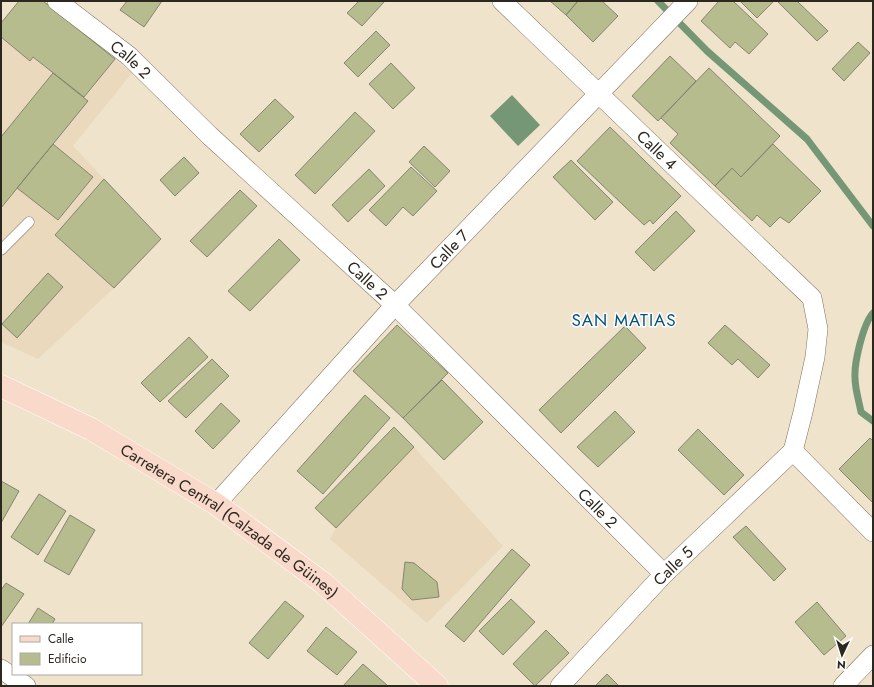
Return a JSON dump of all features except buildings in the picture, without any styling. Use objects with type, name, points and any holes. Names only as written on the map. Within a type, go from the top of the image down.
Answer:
[{"type":"main road","name":"Carretera Central (Calzada de Güines)","points":[[1,386],[91,429],[216,504],[323,583],[437,686]]},
{"type":"street","name":"Calle 2","points":[[57,1],[129,56],[210,136],[395,305],[664,574]]},
{"type":"street","name":"Calle 4","points":[[502,1],[812,298],[818,329],[815,357],[793,451]]},
{"type":"street","name":"Calle 7","points":[[216,504],[395,305],[687,2]]},
{"type":"street","points":[[793,451],[873,532]]},
{"type":"street","name":"Calle 5","points":[[560,686],[664,574],[793,451]]},
{"type":"street","points":[[843,686],[873,655]]},
{"type":"street","points":[[1,669],[26,686]]},
{"type":"lane","points":[[1,250],[29,222]]},
{"type":"shaded area","points":[[19,1],[43,1],[132,73],[73,146],[161,239],[114,288],[38,359],[1,342],[1,23]]},
{"type":"shaded area","points":[[512,95],[540,125],[518,146],[490,116]]},
{"type":"shaded area","points":[[414,447],[503,546],[427,623],[330,539],[336,528]]},
{"type":"waterway","points":[[658,1],[707,51],[807,139],[873,226]]},
{"type":"waterway","points":[[873,313],[869,318],[863,334],[855,371],[856,391],[861,412],[873,421]]},
{"type":"district","name":"SAN MATIAS","points":[[624,320]]}]
